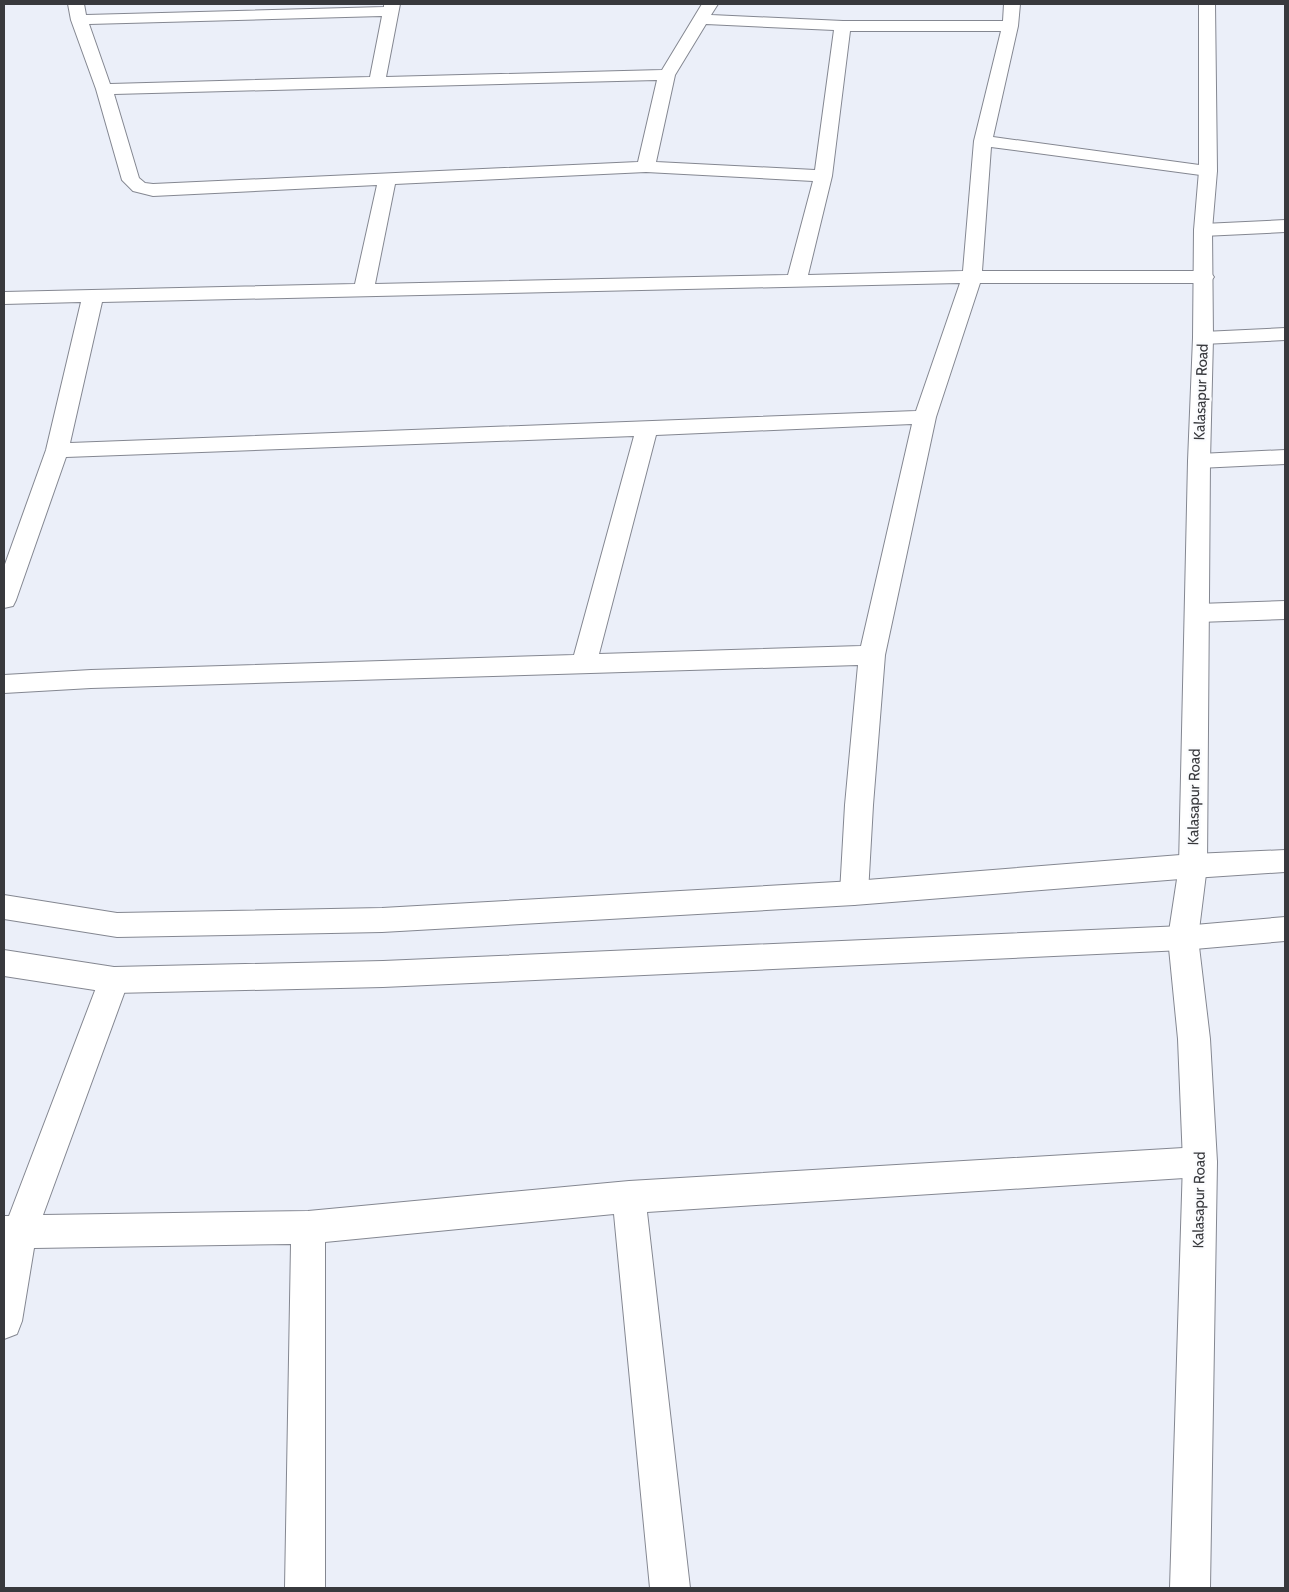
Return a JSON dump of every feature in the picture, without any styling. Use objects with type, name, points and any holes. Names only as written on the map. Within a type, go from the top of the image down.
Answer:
[{"type":"street","points":[[646,167],[666,75],[710,4]]},
{"type":"street","points":[[854,893],[872,655],[925,417],[972,277],[983,142],[1010,26],[1012,4]]},
{"type":"street","name":"Kalasapur Road","points":[[1190,1588],[1200,1162],[1194,1039],[1183,938],[1193,866],[1199,461],[1204,277],[1203,230],[1208,171],[1207,4]]},
{"type":"street","points":[[377,83],[392,7],[77,12],[104,89],[131,180],[139,186],[152,190],[177,191],[646,167],[823,176]]},
{"type":"street","points":[[701,19],[843,26],[1010,26]]},
{"type":"street","points":[[797,280],[823,176],[843,26]]},
{"type":"street","points":[[104,89],[666,75]]},
{"type":"street","points":[[983,142],[1208,171]]},
{"type":"street","points":[[364,290],[387,179]]},
{"type":"street","points":[[1203,230],[1285,226]]},
{"type":"street","points":[[4,298],[797,280],[972,277],[1204,277]]},
{"type":"street","points":[[4,600],[57,450],[93,296]]},
{"type":"street","points":[[1203,338],[1285,334]]},
{"type":"street","points":[[57,450],[925,417]]},
{"type":"street","points":[[584,664],[647,429]]},
{"type":"street","points":[[1199,461],[1285,457]]},
{"type":"street","points":[[1198,613],[1285,610]]},
{"type":"street","points":[[4,684],[91,679],[872,655]]},
{"type":"street","points":[[4,907],[117,925],[382,920],[854,893],[1193,866],[1285,861]]},
{"type":"street","points":[[4,963],[114,980],[383,974],[1183,938],[1285,929]]},
{"type":"street","points":[[4,1321],[12,1232],[114,980]]},
{"type":"street","points":[[12,1232],[308,1227],[629,1197],[1200,1162]]},
{"type":"street","points":[[629,1197],[670,1588]]},
{"type":"street","points":[[305,1588],[308,1227]]}]
